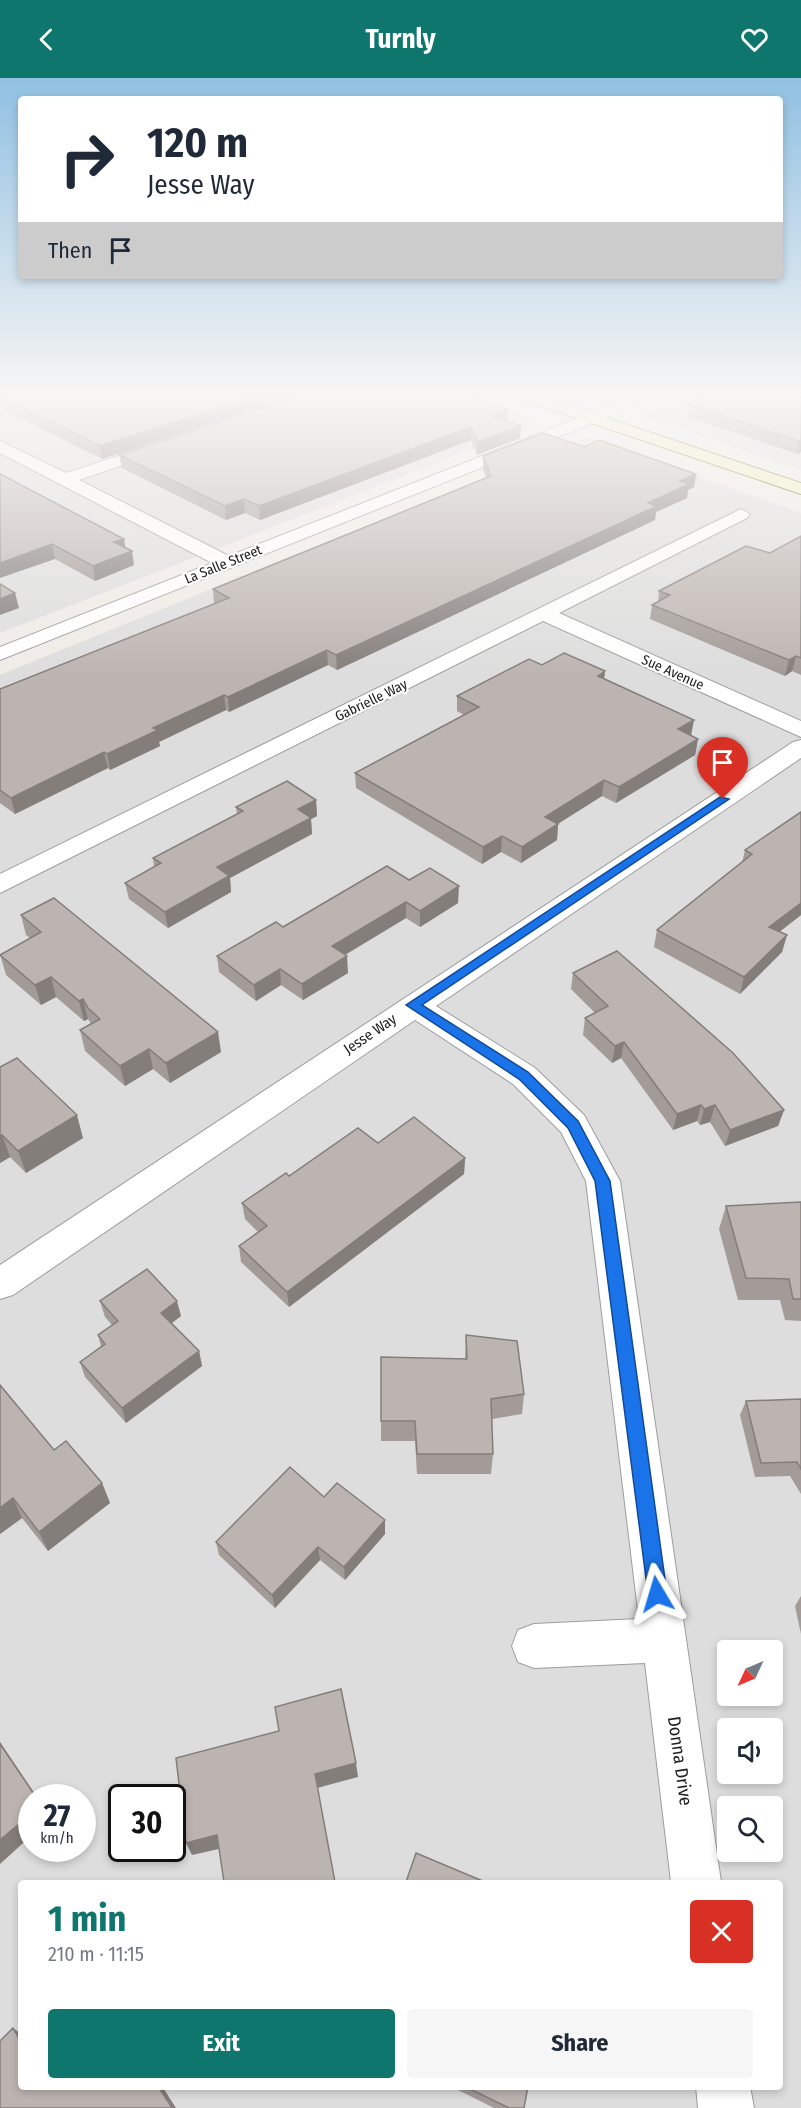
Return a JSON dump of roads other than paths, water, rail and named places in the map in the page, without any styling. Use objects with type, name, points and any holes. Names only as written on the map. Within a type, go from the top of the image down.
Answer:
[{"type":"street","points":[[82,488],[228,563]]},
{"type":"street","name":"La Salle Street","points":[[0,654],[417,488]]},
{"type":"street","name":"Gabrielle Way","points":[[0,885],[741,514]]},
{"type":"street","name":"Sue Avenue","points":[[545,614],[801,730]]},
{"type":"street","name":"Jesse Way","points":[[0,1284],[801,747]]},
{"type":"street","name":"Donna Drive","points":[[413,1005],[524,1076],[573,1124],[603,1181],[696,1880]]},
{"type":"street","points":[[534,1646],[663,1640]]},
{"type":"street","points":[[724,2090],[726,2108]]}]
